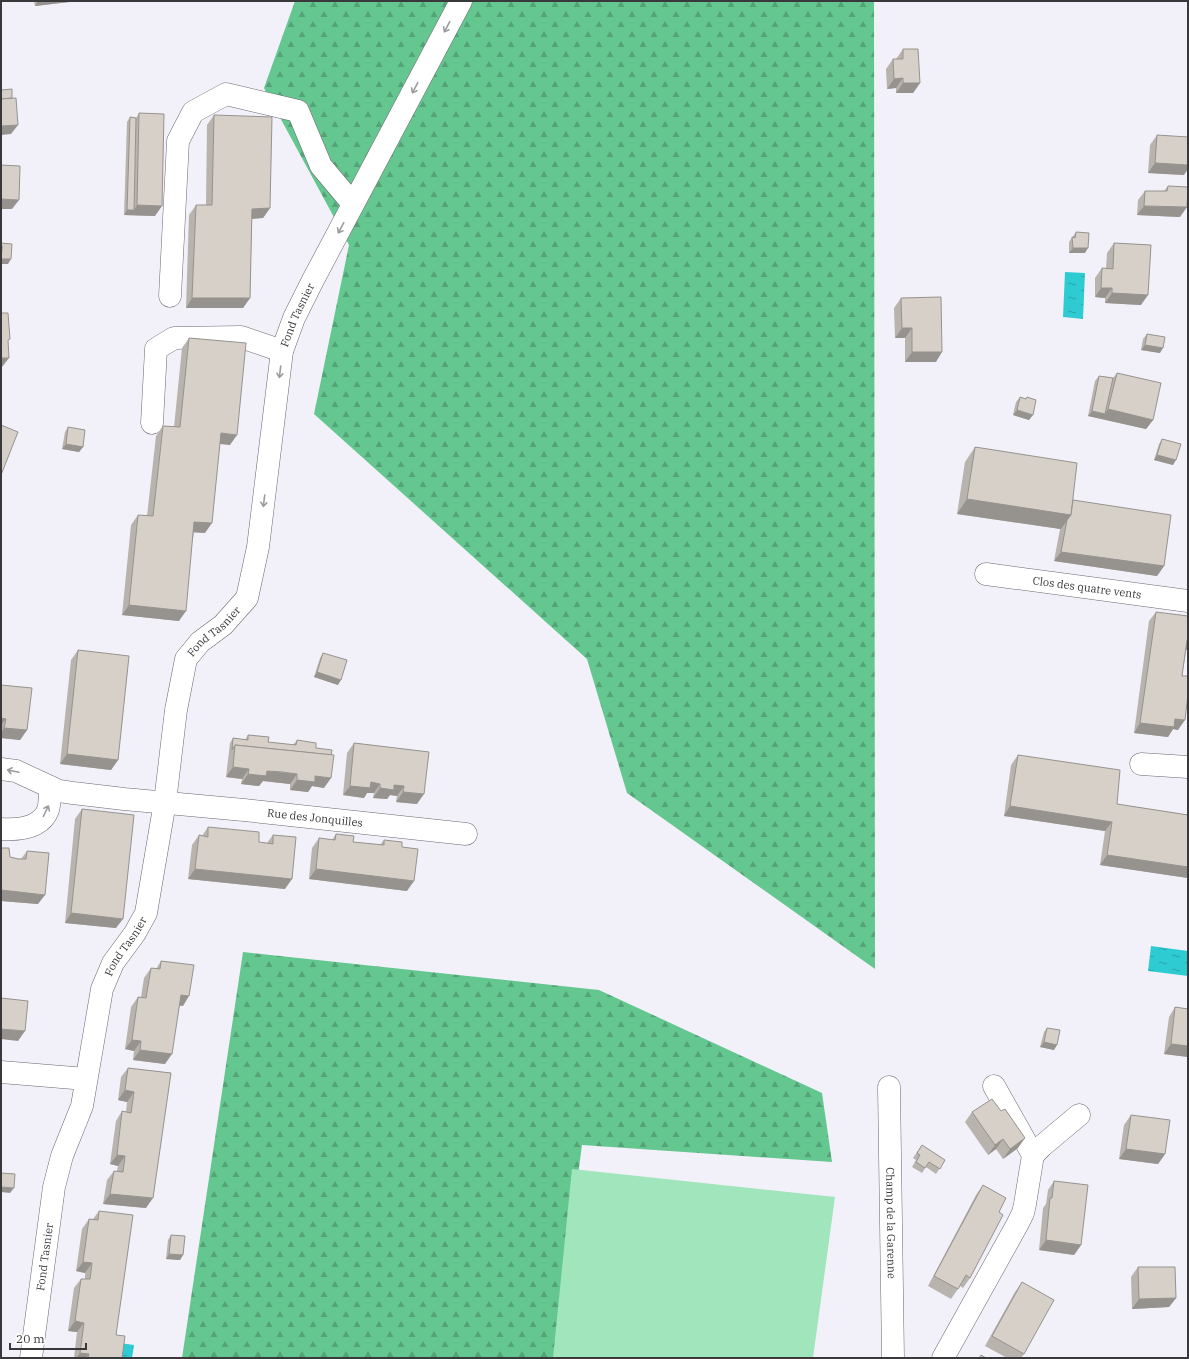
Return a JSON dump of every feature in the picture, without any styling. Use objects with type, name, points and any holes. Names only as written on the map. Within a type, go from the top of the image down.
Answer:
[{"type":"street","name":"Fond Tasnier","points":[[31,1358],[54,1187],[62,1156],[82,1106],[102,989],[113,963],[135,933],[146,913],[165,802],[176,710],[186,659],[200,642],[223,625],[247,598],[258,547],[282,351],[294,318],[461,1]]},
{"type":"street","points":[[170,296],[178,141],[193,112],[226,94],[298,112],[321,166],[353,204]]},
{"type":"street","points":[[152,423],[156,349],[174,338],[241,337],[282,351]]},
{"type":"street","name":"Clos des quatre vents","points":[[986,574],[1188,601]]},
{"type":"street","points":[[1141,764],[1188,767]]},
{"type":"street","name":"Rue des Jonquilles","points":[[1,769],[16,771],[58,791],[466,834]]},
{"type":"street","points":[[1,829],[25,827],[38,824],[48,810],[50,787]]},
{"type":"street","points":[[1,1072],[86,1079]]},
{"type":"street","points":[[994,1086],[1033,1155]]},
{"type":"street","name":"Champ de la Garenne","points":[[889,1087],[893,1358]]},
{"type":"street","points":[[943,1358],[1023,1213],[1033,1155],[1079,1115]]},
{"type":"green space","points":[[295,1],[874,1],[875,969],[627,793],[587,659],[314,414],[349,245],[264,88]]},
{"type":"green space","points":[[243,952],[599,990],[822,1093],[832,1162],[582,1145],[554,1358],[182,1358]]},
{"type":"green space","points":[[572,1169],[835,1197],[813,1358],[553,1358]]},
{"type":"water","points":[[1065,272],[1085,273],[1083,319],[1063,317]]},
{"type":"water","points":[[1151,946],[1188,951],[1188,976],[1148,971]]},
{"type":"water","points":[[120,1343],[134,1345],[132,1358],[117,1358]]},
{"type":"building","points":[[903,49],[918,49],[920,83],[903,83],[903,78],[894,79],[893,59],[903,59]]},
{"type":"building","points":[[12,89],[12,98],[1,99],[1,90]]},
{"type":"building","points":[[16,98],[18,125],[1,126],[1,99]]},
{"type":"building","points":[[139,113],[164,114],[162,206],[137,205]]},
{"type":"building","points":[[214,115],[272,117],[270,208],[252,209],[250,298],[192,298],[196,205],[212,205]]},
{"type":"building","points":[[130,117],[136,118],[134,210],[127,210]]},
{"type":"building","points":[[1157,135],[1188,137],[1188,165],[1155,163]]},
{"type":"building","points":[[1,165],[20,166],[19,200],[1,199]]},
{"type":"building","points":[[1168,186],[1188,187],[1187,207],[1144,206],[1145,191],[1167,191]]},
{"type":"building","points":[[1076,232],[1089,233],[1088,248],[1073,248],[1072,237],[1075,238]]},
{"type":"building","points":[[1,243],[12,244],[11,259],[1,259]]},
{"type":"building","points":[[1114,243],[1151,245],[1148,295],[1112,293],[1112,288],[1101,288],[1102,268],[1113,269]]},
{"type":"building","points":[[941,297],[942,352],[912,352],[912,328],[902,328],[901,298]]},
{"type":"building","points":[[1,313],[8,313],[10,339],[8,340],[9,358],[1,358]]},
{"type":"building","points":[[1147,334],[1165,337],[1163,348],[1145,345]]},
{"type":"building","points":[[189,338],[246,343],[237,435],[221,433],[212,523],[194,522],[186,611],[129,605],[138,515],[153,516],[163,426],[180,427]]},
{"type":"building","points":[[1117,373],[1161,383],[1153,420],[1108,409]]},
{"type":"building","points":[[1099,376],[1113,378],[1105,414],[1092,411]]},
{"type":"building","points":[[1020,397],[1026,399],[1027,397],[1036,400],[1033,415],[1017,410]]},
{"type":"building","points":[[1,425],[18,432],[1,475]]},
{"type":"building","points":[[68,427],[85,430],[83,447],[66,444]]},
{"type":"building","points":[[1162,439],[1181,444],[1176,460],[1157,455]]},
{"type":"building","points":[[975,447],[1077,463],[1071,515],[967,499]]},
{"type":"building","points":[[1073,500],[1171,515],[1164,566],[1061,552],[1067,520],[1071,515]]},
{"type":"building","points":[[1156,612],[1188,616],[1188,640],[1182,676],[1188,676],[1188,694],[1185,720],[1175,719],[1174,727],[1140,723]]},
{"type":"building","points":[[78,650],[129,656],[118,760],[67,754]]},
{"type":"building","points":[[323,653],[347,660],[341,680],[317,672]]},
{"type":"building","points":[[1,685],[32,688],[27,730],[4,728],[6,719],[1,718]]},
{"type":"building","points":[[248,735],[269,737],[268,742],[296,745],[297,740],[316,743],[316,748],[332,750],[331,755],[235,745],[232,750],[233,738],[248,740]]},
{"type":"building","points":[[354,743],[429,752],[424,794],[403,792],[404,786],[394,785],[394,790],[380,788],[380,784],[371,782],[370,788],[350,786]]},
{"type":"building","points":[[235,745],[334,755],[331,778],[315,776],[315,782],[297,780],[297,774],[282,772],[267,771],[266,776],[248,774],[249,769],[233,767]]},
{"type":"building","points":[[1018,755],[1120,770],[1117,804],[1188,815],[1188,867],[1107,855],[1112,822],[1010,806]]},
{"type":"building","points":[[82,809],[134,815],[123,919],[71,913]]},
{"type":"building","points":[[208,827],[259,832],[259,842],[273,844],[273,835],[296,837],[292,879],[195,869],[199,835],[208,837]]},
{"type":"building","points":[[336,834],[354,836],[353,842],[384,845],[384,840],[402,842],[402,847],[418,849],[414,881],[316,869],[319,838],[335,840]]},
{"type":"building","points":[[1,848],[9,848],[10,857],[18,859],[26,859],[27,851],[49,853],[45,895],[1,890]]},
{"type":"building","points":[[161,961],[194,965],[189,996],[181,995],[172,1054],[140,1050],[141,1041],[132,1040],[138,997],[146,998],[151,968],[160,969]]},
{"type":"building","points":[[1,998],[28,1001],[25,1031],[1,1029]]},
{"type":"building","points":[[1175,1007],[1188,1009],[1188,1046],[1171,1044]]},
{"type":"building","points":[[1047,1028],[1060,1030],[1057,1045],[1044,1042]]},
{"type":"building","points":[[128,1068],[171,1073],[153,1198],[110,1194],[114,1171],[123,1172],[125,1156],[117,1155],[122,1111],[131,1113],[134,1092],[125,1090]]},
{"type":"building","points":[[992,1099],[1001,1111],[1005,1109],[1025,1138],[1010,1149],[1003,1139],[995,1145],[972,1112]]},
{"type":"building","points":[[1131,1115],[1170,1120],[1165,1154],[1126,1149]]},
{"type":"building","points":[[922,1145],[945,1160],[940,1169],[929,1162],[925,1168],[916,1162],[920,1155],[917,1153]]},
{"type":"building","points":[[1,1173],[15,1174],[14,1188],[1,1187]]},
{"type":"building","points":[[1054,1181],[1088,1185],[1081,1245],[1046,1240],[1050,1198],[1052,1198]]},
{"type":"building","points":[[983,1185],[1006,1198],[999,1212],[1003,1215],[970,1278],[966,1275],[958,1289],[934,1276]]},
{"type":"building","points":[[99,1211],[133,1215],[116,1335],[125,1336],[122,1358],[88,1358],[89,1354],[80,1353],[84,1323],[75,1321],[81,1279],[90,1279],[92,1263],[83,1262],[89,1219],[98,1220]]},
{"type":"building","points":[[171,1235],[185,1236],[183,1255],[169,1254]]},
{"type":"building","points":[[1138,1267],[1175,1267],[1176,1298],[1139,1299]]},
{"type":"building","points":[[1022,1282],[1054,1300],[1024,1354],[992,1336]]},
{"type":"building","points":[[981,1355],[986,1358],[979,1358]]}]
